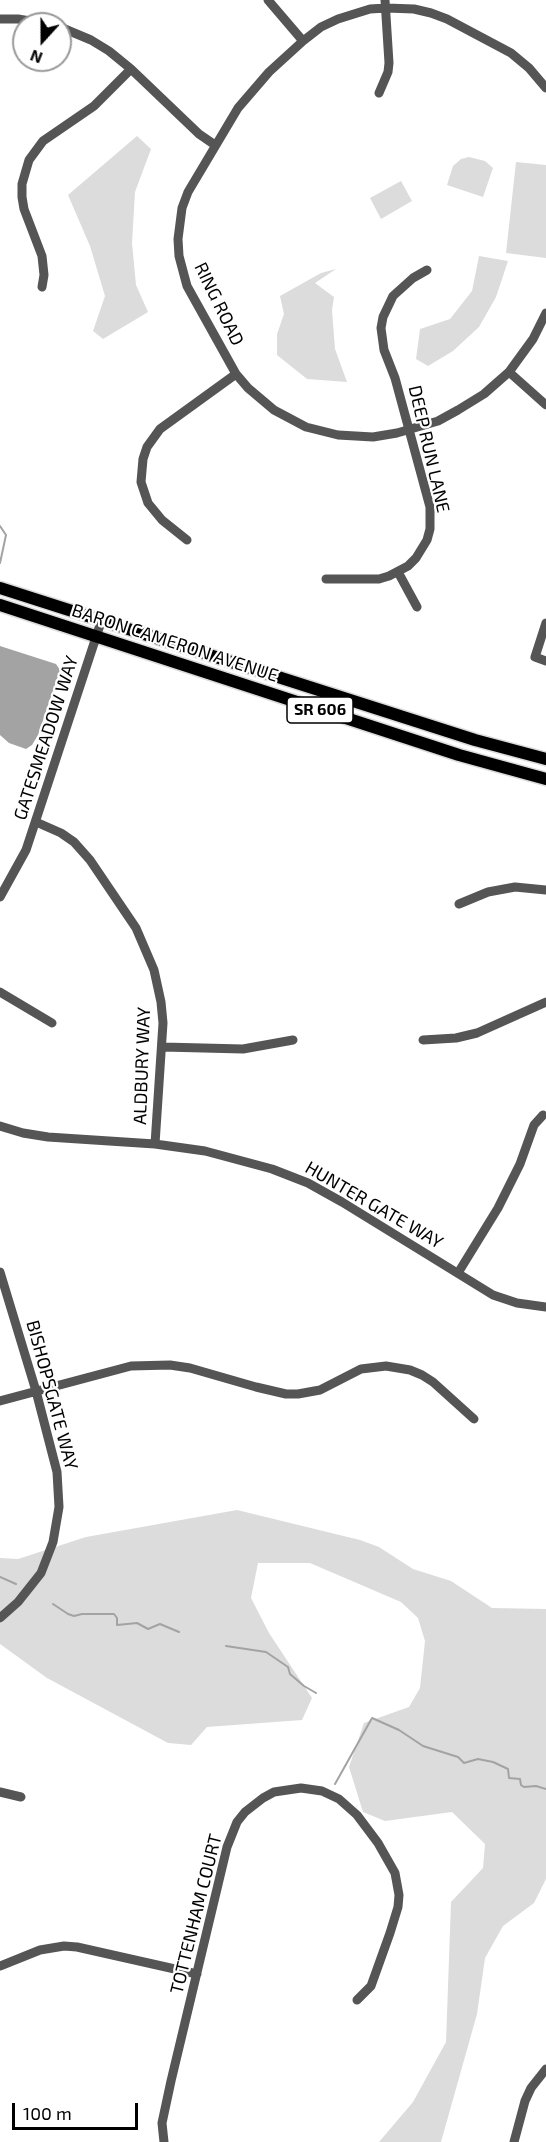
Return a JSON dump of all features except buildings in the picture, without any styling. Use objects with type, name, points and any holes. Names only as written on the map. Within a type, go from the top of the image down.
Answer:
[{"type":"main road","name":"BARON CAMERON AVENUE","points":[[0,588],[475,740],[546,759]]},
{"type":"main road","name":"BARON CAMERON AVENUE","points":[[0,605],[453,753],[546,779]]},
{"type":"street","points":[[268,0],[303,41]]},
{"type":"street","points":[[379,93],[388,72],[389,63],[386,4]]},
{"type":"street","name":"RING ROAD","points":[[546,88],[529,68],[511,53],[447,19],[414,9],[386,4],[338,19],[321,27],[303,41],[255,87],[238,108],[193,181],[182,208],[179,224],[179,256],[182,271],[194,299],[236,374],[260,400],[274,410],[290,420],[322,432],[356,437],[390,435],[438,421],[484,394],[509,372],[533,339],[546,313]]},
{"type":"street","points":[[72,32],[109,51],[199,134],[215,144]]},
{"type":"street","points":[[42,287],[44,266],[24,209],[22,196],[22,184],[28,160],[43,141],[94,106],[131,69]]},
{"type":"street","name":"DEEP RUN LANE","points":[[398,573],[408,566],[422,550],[430,529],[430,507],[395,378],[384,350],[381,328],[383,317],[393,296],[413,278],[427,270]]},
{"type":"street","points":[[509,372],[546,405]]},
{"type":"street","points":[[187,540],[162,520],[148,503],[141,482],[142,459],[147,447],[160,429],[236,374]]},
{"type":"street","points":[[326,579],[379,579],[398,573],[417,608]]},
{"type":"street","name":"GATESMEADOW WAY","points":[[0,897],[16,870],[36,822],[102,619]]},
{"type":"street","points":[[546,623],[535,657],[546,661]]},
{"type":"street","name":"ALDBURY WAY","points":[[36,822],[61,833],[83,851],[136,928],[147,951],[159,987],[163,1023],[155,1144]]},
{"type":"street","points":[[459,904],[488,892],[514,887],[546,890]]},
{"type":"street","points":[[0,992],[52,1023]]},
{"type":"street","points":[[423,1040],[456,1038],[477,1033],[546,1002]]},
{"type":"street","points":[[163,1047],[243,1049],[293,1040]]},
{"type":"street","points":[[458,1273],[511,1185],[534,1125],[543,1115]]},
{"type":"street","name":"HUNTER GATE WAY","points":[[0,1126],[48,1137],[155,1144],[205,1151],[272,1169],[308,1183],[342,1202],[493,1295],[517,1303],[546,1307]]},
{"type":"street","name":"BISHOPSGATE WAY","points":[[0,1272],[36,1390],[57,1472],[59,1498],[58,1524],[41,1572],[18,1602],[0,1618]]},
{"type":"street","points":[[0,1401],[120,1368],[150,1365],[189,1368],[256,1388],[286,1394],[320,1390],[361,1370],[386,1366],[410,1370],[422,1375],[474,1419]]},
{"type":"street","name":"TOTTENHAM COURT","points":[[164,2142],[162,2123],[227,1846],[237,1822],[254,1803],[274,1792],[294,1789],[314,1790],[339,1799],[357,1815],[390,1862],[399,1885],[398,1907],[375,1977],[364,1994],[357,2000]]},
{"type":"street","points":[[0,1792],[21,1797]]},
{"type":"street","points":[[0,1966],[40,1950],[64,1946],[197,1974]]},
{"type":"street","points":[[514,2142],[531,2088],[546,2069]]},
{"type":"shaded area","points":[[137,136],[151,149],[135,192],[132,243],[136,285],[148,312],[103,339],[93,331],[105,296],[90,246],[68,195]]},
{"type":"shaded area","points":[[469,157],[485,161],[493,168],[483,197],[447,185],[453,166],[461,159]]},
{"type":"shaded area","points":[[516,162],[546,165],[546,258],[506,253]]},
{"type":"shaded area","points":[[401,181],[412,201],[381,219],[370,198]]},
{"type":"shaded area","points":[[479,256],[508,261],[496,297],[479,327],[453,351],[428,366],[416,359],[420,329],[450,319],[472,291]]},
{"type":"shaded area","points":[[336,269],[315,283],[334,297],[332,310],[335,349],[347,382],[307,379],[277,355],[277,334],[284,314],[280,296],[321,273]]},
{"type":"shaded area","points":[[0,646],[56,664],[60,670],[38,735],[32,745],[26,749],[9,743],[0,735]]},
{"type":"shaded area","points":[[237,1510],[360,1540],[379,1547],[413,1569],[451,1581],[492,1608],[546,1609],[546,1879],[534,1903],[503,1926],[485,1958],[477,2014],[441,2142],[379,2142],[413,2102],[446,2042],[451,1902],[483,1868],[485,1844],[452,1812],[385,1821],[363,1812],[349,1767],[364,1723],[409,1707],[420,1688],[425,1641],[418,1618],[401,1602],[310,1563],[258,1563],[251,1598],[269,1633],[312,1698],[302,1720],[207,1727],[191,1745],[168,1743],[47,1678],[0,1644],[0,1558],[18,1559],[86,1537]]},
{"type":"waterway","points":[[0,526],[6,535],[0,563]]},
{"type":"waterway","points":[[0,1577],[16,1584]]},
{"type":"waterway","points":[[53,1604],[74,1616],[114,1614],[117,1618],[117,1625],[137,1623],[148,1629],[160,1624],[179,1632]]},
{"type":"waterway","points":[[226,1646],[266,1652],[288,1667],[290,1674],[316,1693]]},
{"type":"waterway","points":[[335,1784],[372,1718],[399,1730],[423,1746],[458,1757],[464,1763],[478,1759],[493,1762],[508,1769],[509,1778],[520,1779],[524,1787],[536,1786],[546,1789]]}]
